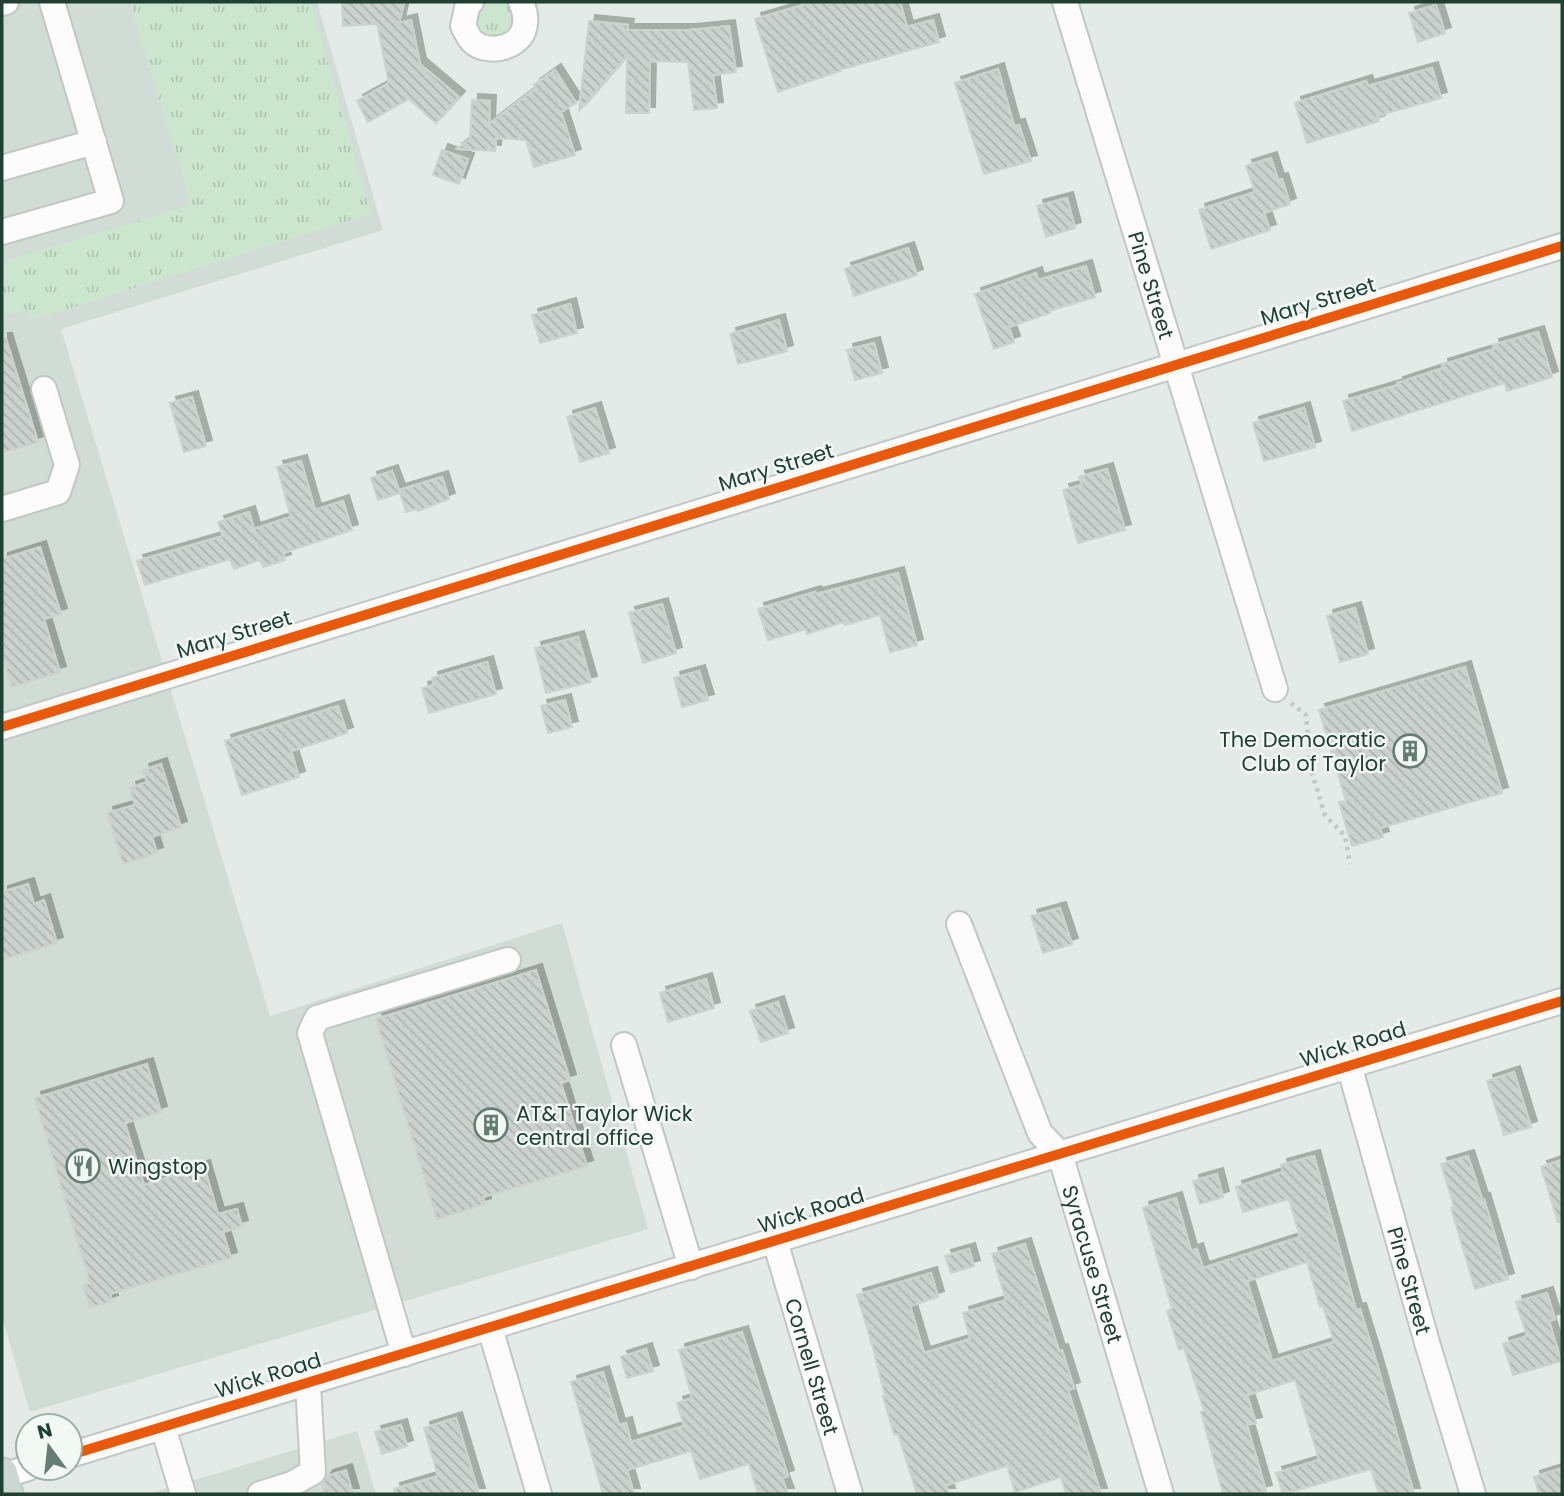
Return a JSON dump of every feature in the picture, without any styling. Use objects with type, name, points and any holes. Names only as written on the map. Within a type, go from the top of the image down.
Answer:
[{"type":"main road","points":[[2,1474],[8,1494]]},
{"type":"street","points":[[2,232],[111,201],[51,2]]},
{"type":"street","points":[[471,2],[468,4],[463,26],[472,42],[488,49],[508,47],[523,33],[526,15],[521,2]]},
{"type":"street","name":"Pine Street","points":[[1065,2],[1275,689]]},
{"type":"street","points":[[2,169],[94,142]]},
{"type":"street","name":"Mary Street","points":[[2,727],[1562,246]]},
{"type":"street","points":[[2,509],[58,492],[67,464],[44,389]]},
{"type":"street","name":"Syracuse Street","points":[[959,924],[1040,1133],[1060,1154],[1161,1494]]},
{"type":"street","points":[[404,1354],[310,1033],[317,1018],[508,960]]},
{"type":"street","name":"Wick Road","points":[[84,1451],[1562,1001]]},
{"type":"street","points":[[624,1045],[691,1267]]},
{"type":"street","name":"Pine Street","points":[[1349,1065],[1424,1333],[1473,1494]]},
{"type":"street","name":"Cornell Street","points":[[775,1241],[850,1494]]},
{"type":"street","points":[[491,1328],[539,1494]]},
{"type":"street","points":[[260,1494],[292,1484],[313,1472],[308,1384]]},
{"type":"street","points":[[163,1427],[183,1494]]},
{"type":"path","points":[[1275,689],[1306,715],[1311,769],[1325,815],[1345,836],[1350,864]]},
{"type":"shaded area","points":[[2,2],[317,2],[383,230],[61,329],[270,1016],[562,923],[648,1229],[30,1412],[2,1317]]},
{"type":"shaded area","points":[[357,1431],[376,1494],[148,1494]]},
{"type":"green space","points":[[130,2],[311,2],[371,214],[32,320],[25,310],[2,317],[2,262],[191,205]]},
{"type":"green space","points":[[486,2],[512,2],[516,21],[503,40],[477,35],[474,12]]},
{"type":"building","points":[[342,2],[404,2],[399,23],[411,20],[420,64],[459,97],[436,123],[409,99],[368,122],[357,101],[389,83],[377,24],[343,26]]},
{"type":"building","points":[[802,2],[900,2],[907,27],[933,20],[939,42],[839,70],[778,92],[755,19],[803,5]]},
{"type":"building","points":[[1436,5],[1445,33],[1418,42],[1409,13]]},
{"type":"building","points":[[589,21],[628,25],[627,30],[690,30],[729,26],[736,72],[713,75],[717,108],[694,110],[688,62],[650,61],[649,113],[626,113],[627,56],[579,111]]},
{"type":"building","points":[[1432,68],[1441,98],[1377,116],[1379,121],[1307,143],[1295,103],[1366,81],[1368,86]]},
{"type":"building","points":[[998,69],[1014,126],[1019,125],[1031,161],[984,174],[955,83]]},
{"type":"building","points":[[555,70],[576,103],[561,112],[575,155],[534,167],[526,140],[496,138],[495,151],[457,149],[470,139],[472,100],[490,101],[489,124]]},
{"type":"building","points":[[442,150],[468,159],[459,184],[433,175]]},
{"type":"building","points":[[1271,158],[1278,180],[1282,179],[1290,204],[1264,213],[1270,230],[1211,249],[1199,210],[1255,192],[1246,166]]},
{"type":"building","points":[[1067,198],[1075,228],[1046,237],[1037,206]]},
{"type":"building","points":[[908,248],[917,275],[854,296],[845,269]]},
{"type":"building","points":[[1086,266],[1095,297],[1009,327],[1014,342],[994,349],[975,294],[1036,273],[1038,280]]},
{"type":"building","points":[[570,304],[577,333],[540,343],[532,315]]},
{"type":"building","points":[[779,320],[787,351],[738,364],[730,334]]},
{"type":"building","points":[[1538,332],[1552,377],[1507,391],[1505,383],[1352,431],[1343,401],[1398,385],[1397,383],[1443,368],[1442,365],[1494,349],[1493,345]]},
{"type":"building","points":[[2,339],[6,339],[38,442],[2,453]]},
{"type":"building","points":[[874,343],[882,373],[855,380],[847,350]]},
{"type":"building","points":[[192,397],[206,446],[184,452],[170,403]]},
{"type":"building","points":[[595,408],[609,453],[580,462],[567,417]]},
{"type":"building","points":[[1304,408],[1315,447],[1264,461],[1253,423]]},
{"type":"building","points":[[301,461],[315,510],[343,501],[352,530],[283,553],[285,560],[263,567],[260,560],[234,569],[230,559],[145,585],[137,561],[223,536],[218,522],[249,512],[254,529],[291,517],[277,467]]},
{"type":"building","points":[[1107,469],[1125,530],[1078,543],[1063,490],[1082,485],[1079,477]]},
{"type":"building","points":[[392,471],[399,490],[442,477],[449,499],[418,511],[406,512],[400,493],[378,500],[371,478]]},
{"type":"building","points":[[40,547],[61,614],[44,619],[60,672],[12,687],[2,653],[2,559]]},
{"type":"building","points":[[898,573],[917,645],[890,652],[880,615],[845,625],[844,622],[807,634],[806,629],[768,640],[758,609],[815,592],[816,594]]},
{"type":"building","points":[[662,604],[676,653],[643,663],[629,613]]},
{"type":"building","points":[[1355,608],[1368,654],[1340,662],[1327,616]]},
{"type":"building","points":[[578,637],[591,682],[546,693],[535,648]]},
{"type":"building","points":[[487,662],[496,694],[429,713],[422,688],[434,685],[432,678]]},
{"type":"building","name":"The Democratic Club of Taylor","points":[[1465,667],[1502,793],[1380,828],[1383,837],[1352,846],[1339,802],[1346,801],[1319,710]]},
{"type":"building","points":[[699,671],[708,700],[682,707],[674,678]]},
{"type":"building","points":[[565,700],[572,727],[548,733],[541,706]]},
{"type":"building","points":[[338,706],[347,733],[291,751],[299,777],[242,795],[225,741]]},
{"type":"building","points":[[161,764],[181,827],[152,837],[157,853],[123,864],[107,813],[135,805],[130,788],[147,782],[143,770]]},
{"type":"building","points":[[28,884],[34,904],[44,900],[57,943],[2,960],[2,892]]},
{"type":"building","points":[[1060,908],[1072,944],[1043,953],[1031,916]]},
{"type":"building","name":"AT&T Taylor Wick central office","points":[[536,970],[570,1080],[561,1083],[587,1166],[483,1197],[485,1204],[437,1219],[376,1019]]},
{"type":"building","points":[[706,979],[714,1008],[668,1022],[660,993]]},
{"type":"building","points":[[778,1002],[788,1033],[761,1042],[750,1011]]},
{"type":"building","points":[[147,1064],[161,1112],[125,1123],[144,1185],[204,1166],[218,1214],[237,1209],[242,1226],[223,1232],[231,1258],[110,1294],[112,1301],[90,1308],[83,1285],[90,1283],[35,1098]]},
{"type":"building","points":[[1514,1072],[1531,1127],[1504,1135],[1487,1081]]},
{"type":"building","points":[[1314,1156],[1356,1310],[1360,1309],[1414,1494],[1379,1494],[1371,1469],[1283,1494],[1276,1473],[1319,1460],[1295,1380],[1247,1395],[1256,1423],[1247,1425],[1266,1491],[1254,1494],[1223,1494],[1201,1412],[1204,1411],[1184,1348],[1179,1350],[1167,1311],[1172,1309],[1143,1208],[1176,1198],[1191,1251],[1197,1249],[1203,1268],[1300,1237],[1289,1199],[1243,1212],[1236,1187],[1283,1172],[1281,1165]],"holes":[[[1307,1262],[1320,1307],[1323,1306],[1334,1342],[1272,1361],[1247,1281]]]},
{"type":"building","points":[[1468,1156],[1508,1279],[1475,1289],[1441,1164]]},
{"type":"building","points":[[1562,1160],[1562,1222],[1558,1222],[1541,1167]]},
{"type":"building","points":[[1217,1174],[1223,1197],[1200,1204],[1193,1181]]},
{"type":"building","points":[[1025,1244],[1059,1351],[1062,1350],[1074,1388],[1068,1390],[1101,1494],[1066,1494],[1061,1477],[1015,1492],[1007,1466],[946,1485],[949,1494],[917,1494],[898,1434],[894,1435],[857,1295],[931,1273],[938,1297],[910,1306],[924,1353],[970,1339],[963,1313],[1006,1300],[992,1254]]},
{"type":"building","points":[[969,1249],[974,1266],[951,1273],[945,1256]]},
{"type":"building","points":[[1547,1293],[1555,1319],[1549,1321],[1561,1361],[1513,1375],[1503,1344],[1527,1336],[1516,1302]]},
{"type":"building","points":[[742,1332],[788,1476],[782,1478],[788,1494],[758,1494],[749,1464],[700,1479],[691,1451],[627,1470],[634,1494],[603,1494],[571,1382],[603,1372],[619,1425],[626,1423],[631,1442],[684,1426],[677,1403],[692,1398],[679,1350]]},
{"type":"building","points":[[646,1349],[653,1371],[627,1378],[621,1357]]},
{"type":"building","points":[[456,1418],[479,1494],[395,1494],[394,1489],[438,1476],[424,1428]]},
{"type":"building","points":[[401,1425],[407,1446],[382,1454],[375,1432]]},
{"type":"building","points":[[1562,1468],[1562,1494],[1539,1494],[1534,1477]]},
{"type":"building","points":[[346,1470],[353,1494],[325,1494],[322,1484],[327,1476]]},
{"type":"cycle path","points":[[2,727],[1562,246]]},
{"type":"cycle path","points":[[84,1451],[1562,1001]]},
{"type":"place","name":"The Democratic Club of Taylor","points":[[1410,751]]},
{"type":"place","name":"AT&T Taylor Wick central office","points":[[491,1125]]},
{"type":"place","name":"Wingstop","points":[[83,1166]]}]
